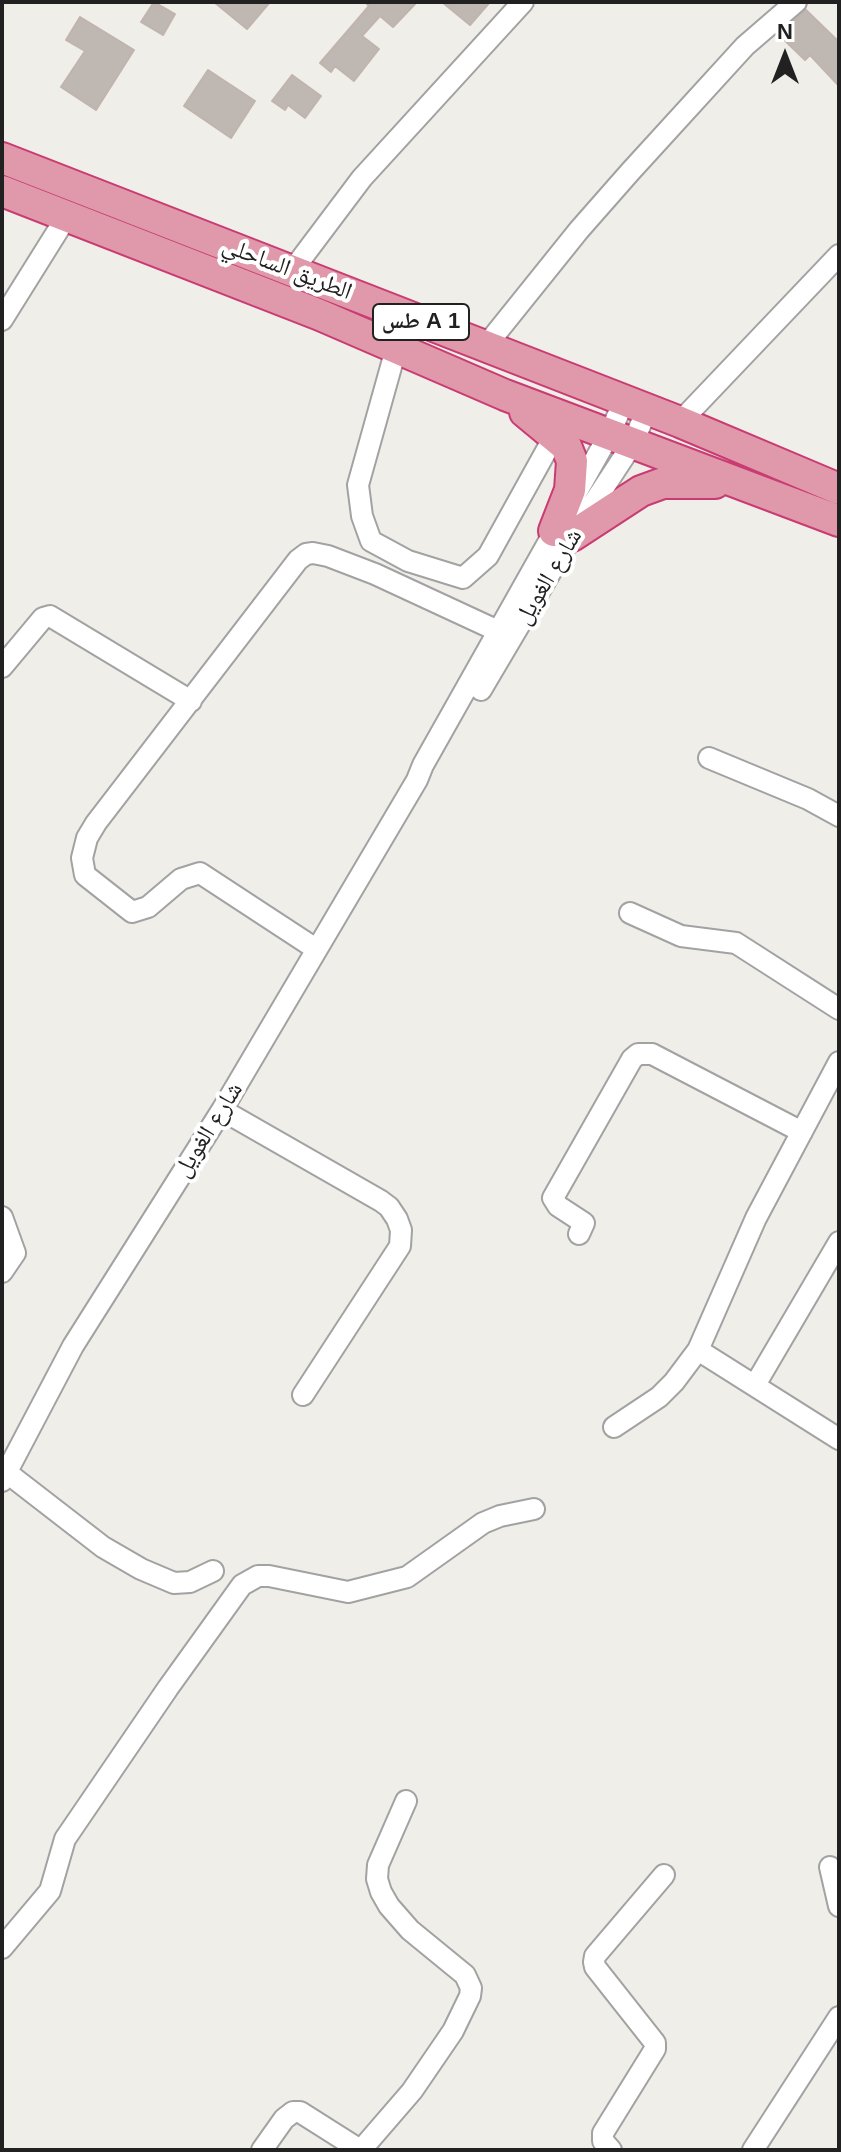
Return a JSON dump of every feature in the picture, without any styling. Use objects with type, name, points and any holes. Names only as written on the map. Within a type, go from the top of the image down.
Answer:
[{"type":"highway","name":"الطريق الساحلي","points":[[2,158],[680,422],[839,489]]},
{"type":"highway","name":"الطريق الساحلي","points":[[2,191],[320,315],[505,395],[839,521]]},
{"type":"highway","points":[[505,395],[566,446],[572,461],[563,534]]},
{"type":"highway","points":[[563,534],[641,491],[663,483],[682,481],[742,485]]},
{"type":"street","points":[[292,271],[362,178],[523,2]]},
{"type":"street","points":[[485,347],[630,172],[745,46],[796,2]]},
{"type":"street","points":[[2,320],[67,216]]},
{"type":"street","points":[[680,422],[839,255]]},
{"type":"street","points":[[396,349],[358,485],[362,516],[371,541],[408,561],[463,578],[488,556],[555,435]]},
{"type":"street","name":"شارع الغويل","points":[[4,1476],[73,1346],[222,1110],[417,780],[498,631],[622,438],[635,405]]},
{"type":"street","name":"شارع الغويل","points":[[417,780],[435,766],[563,534]]},
{"type":"street","points":[[316,949],[200,873],[181,879],[148,907],[132,912],[85,875],[82,858],[87,838],[306,554],[328,556],[375,574],[498,631]]},
{"type":"street","points":[[2,667],[43,618],[50,616],[191,701]]},
{"type":"street","points":[[709,758],[808,799],[839,816]]},
{"type":"street","points":[[630,913],[681,936],[736,943],[839,1009]]},
{"type":"street","points":[[579,1234],[584,1223],[558,1206],[553,1198],[632,1059],[638,1054],[652,1054],[802,1132]]},
{"type":"street","points":[[614,1427],[665,1391],[698,1350],[756,1218],[839,1062]]},
{"type":"street","points":[[222,1110],[381,1201],[389,1207],[401,1230],[400,1246],[303,1395]]},
{"type":"street","points":[[2,1217],[15,1253],[2,1272]]},
{"type":"street","points":[[755,1385],[839,1242]]},
{"type":"street","points":[[698,1350],[839,1439]]},
{"type":"street","points":[[4,1476],[103,1547],[141,1569],[174,1583],[190,1582],[213,1571]]},
{"type":"street","points":[[2,1948],[50,1891],[65,1839],[242,1585],[258,1576],[269,1576],[348,1592],[407,1577],[483,1523],[534,1509]]},
{"type":"street","points":[[262,2150],[284,2119],[293,2112],[300,2112],[361,2150],[412,2091],[453,2031],[470,1996],[471,1988],[465,1975],[410,1930],[381,1892],[377,1879],[378,1865],[406,1801]]},
{"type":"street","points":[[830,1867],[839,1906]]},
{"type":"street","points":[[611,2150],[603,2141],[603,2133],[655,2049],[655,2043],[595,1967],[595,1956],[664,1875]]},
{"type":"street","points":[[753,2150],[839,2017]]},
{"type":"building","points":[[154,2],[175,14],[163,35],[141,22]]},
{"type":"building","points":[[214,2],[270,2],[247,29]]},
{"type":"building","points":[[365,2],[417,2],[393,27],[380,16],[362,36],[379,49],[354,81],[335,66],[331,72],[320,63],[369,6]]},
{"type":"building","points":[[442,2],[490,2],[470,25]]},
{"type":"building","points":[[806,10],[839,42],[839,86],[810,55],[805,60],[778,34]]},
{"type":"building","points":[[80,17],[134,50],[96,110],[61,87],[85,51],[66,40]]},
{"type":"building","points":[[208,70],[255,101],[231,138],[184,106]]},
{"type":"building","points":[[292,75],[321,96],[305,118],[288,105],[285,110],[272,101]]}]
